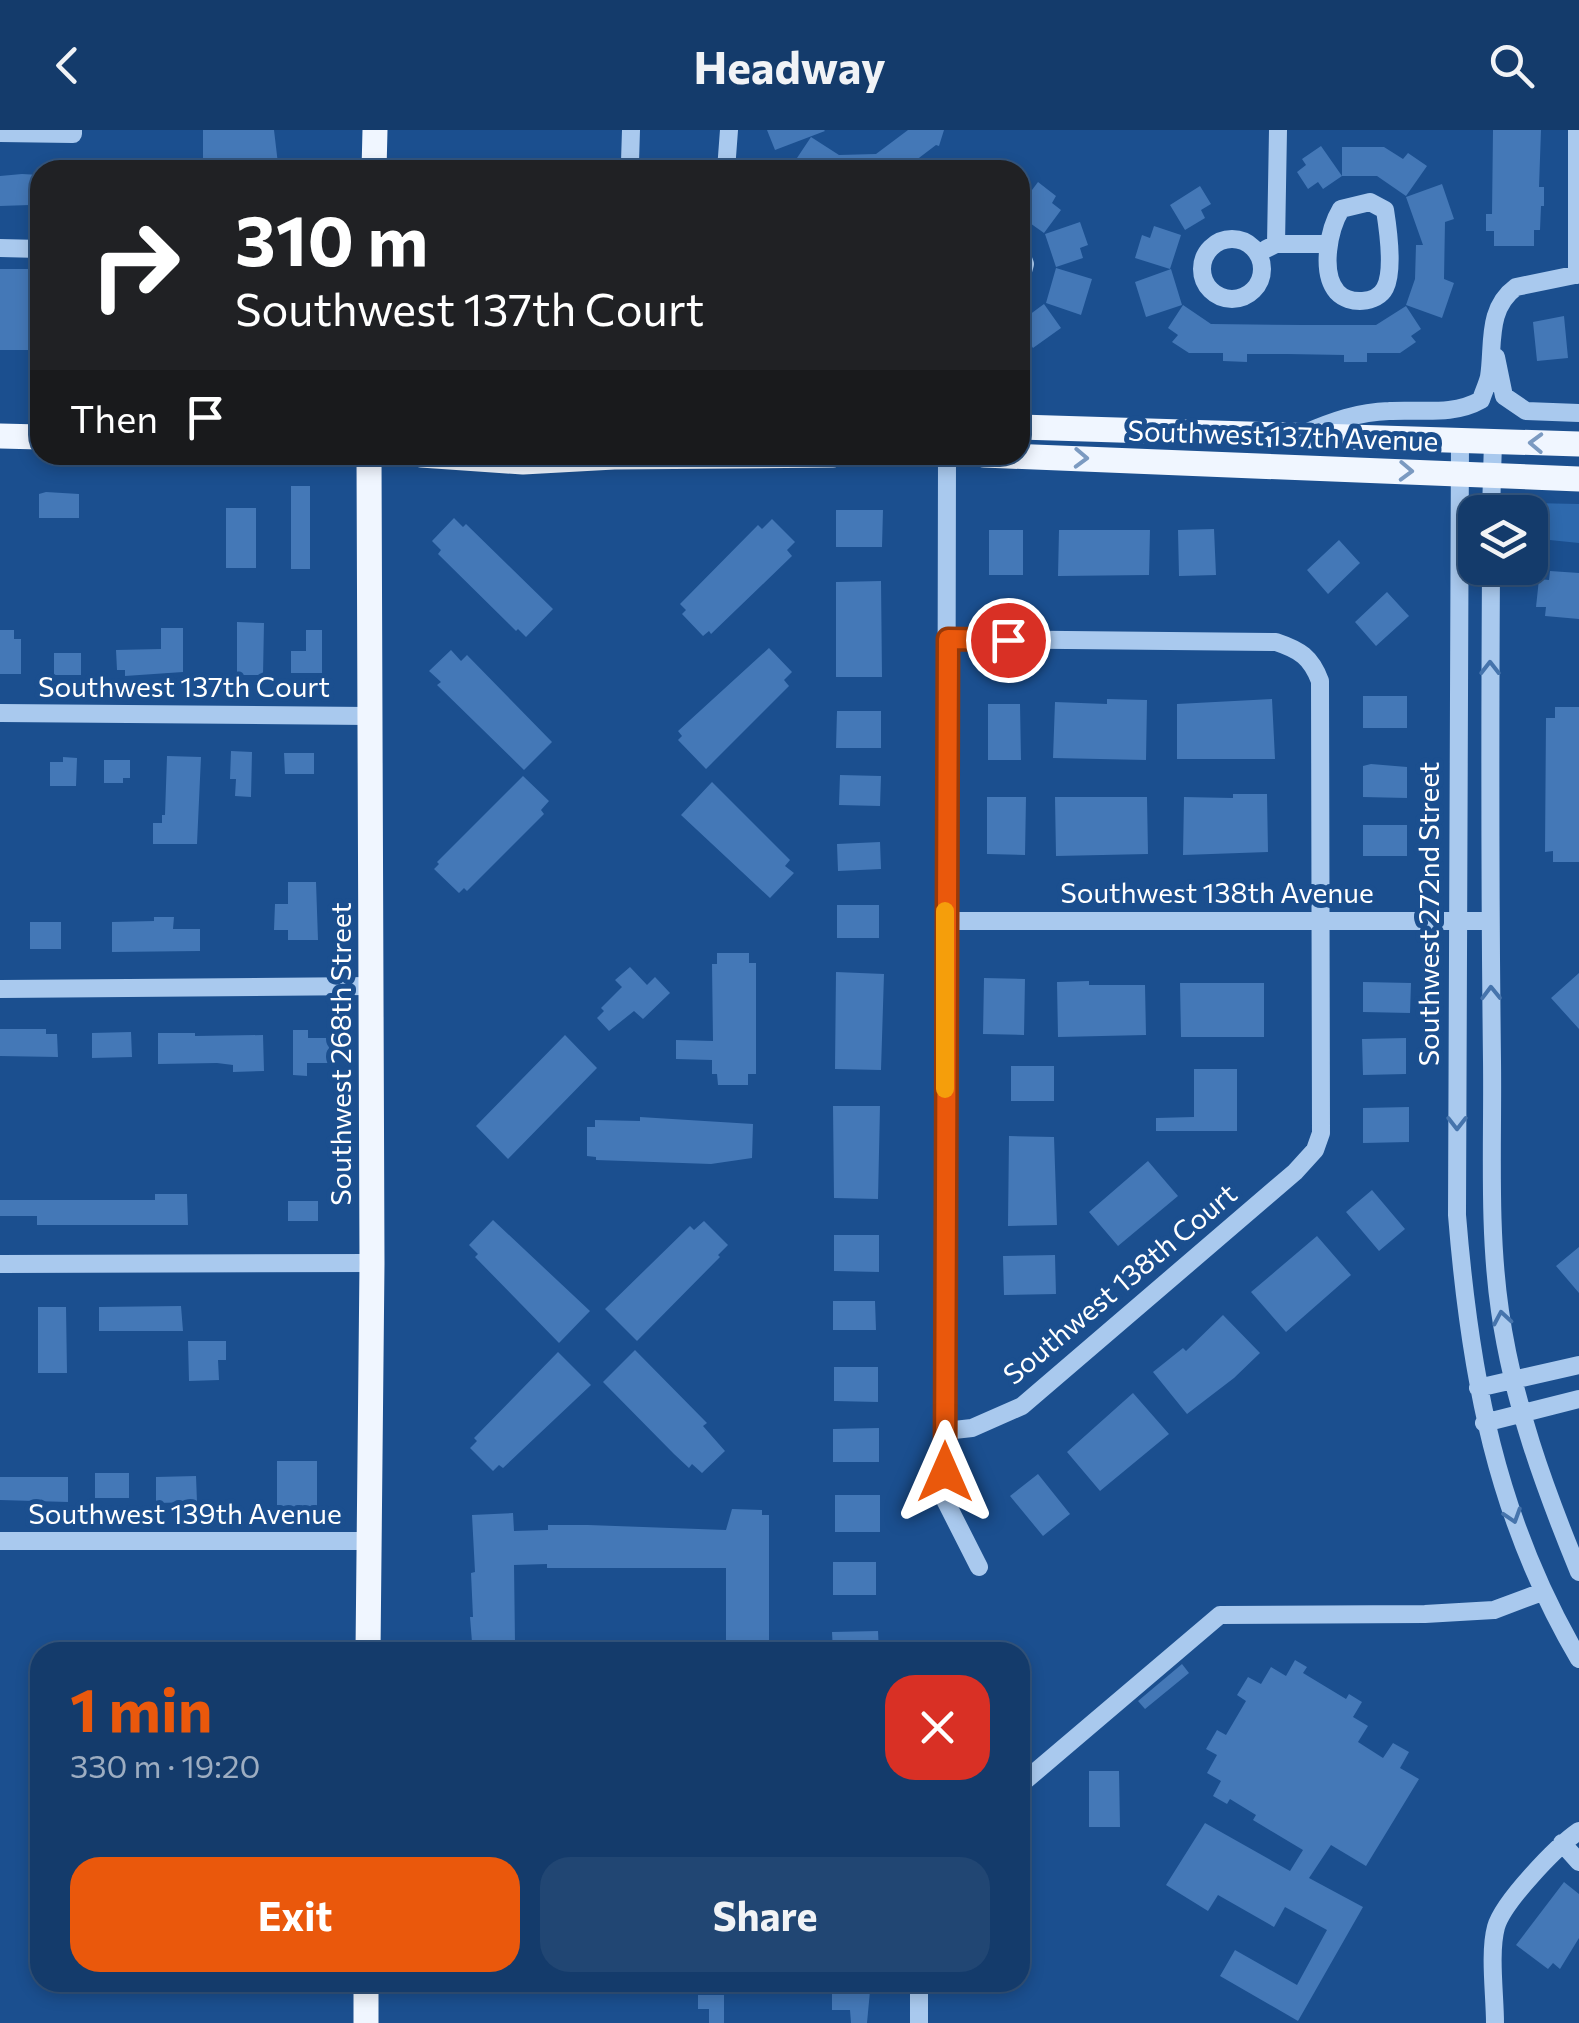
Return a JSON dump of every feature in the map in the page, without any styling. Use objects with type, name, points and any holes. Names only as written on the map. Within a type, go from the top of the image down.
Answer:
[{"type":"main road","points":[[374,130],[374,160]]},
{"type":"main road","name":"Southwest 137th Avenue","points":[[1030,427],[1579,444]]},
{"type":"main road","points":[[0,436],[30,437]]},
{"type":"main road","name":"Southwest 137th Avenue","points":[[1030,457],[1579,479]]},
{"type":"main road","name":"Southwest 268th Street","points":[[368,1642],[372,1264],[369,465]]},
{"type":"main road","points":[[366,1992],[366,2023]]},
{"type":"street","points":[[630,160],[631,130]]},
{"type":"street","points":[[729,130],[730,160]]},
{"type":"street","points":[[1278,130],[1267,249],[1329,244]]},
{"type":"street","points":[[1577,130],[1578,274],[1516,287],[1500,302],[1495,323],[1496,364],[1504,396],[1526,411],[1579,413]]},
{"type":"street","points":[[0,133],[73,132]]},
{"type":"street","points":[[1370,202],[1385,210],[1389,234],[1388,283],[1383,293],[1370,300],[1350,300],[1336,291],[1329,271],[1329,244],[1332,223],[1341,210],[1370,202]]},
{"type":"street","points":[[0,248],[30,249]]},
{"type":"street","name":"Southwest 137th Avenue","points":[[1300,434],[1344,417],[1386,411],[1464,410],[1481,400],[1489,378],[1491,329],[1495,323]]},
{"type":"street","name":"Southwest 272nd Street","points":[[1460,439],[1457,1215],[1464,1300],[1484,1423],[1520,1540],[1542,1592],[1579,1659]]},
{"type":"street","points":[[1493,441],[1493,495]]},
{"type":"street","points":[[947,465],[945,1500],[979,1566]]},
{"type":"street","points":[[1491,585],[1493,1214],[1500,1310],[1521,1414],[1579,1572]]},
{"type":"street","points":[[948,639],[1276,642],[1296,648],[1313,661],[1320,681],[1320,921]]},
{"type":"street","name":"Southwest 137th Court","points":[[0,713],[368,716]]},
{"type":"street","name":"Southwest 138th Avenue","points":[[945,921],[1490,921]]},
{"type":"street","name":"Southwest 138th Court","points":[[945,1431],[972,1428],[1022,1406],[1273,1191],[1315,1150],[1321,1133],[1320,921]]},
{"type":"street","points":[[0,988],[371,986]]},
{"type":"street","points":[[0,1264],[372,1264]]},
{"type":"street","points":[[1478,1388],[1579,1365]]},
{"type":"street","points":[[1484,1423],[1579,1399]]},
{"type":"street","name":"Southwest 139th Avenue","points":[[0,1542],[369,1540]]},
{"type":"street","points":[[1030,1776],[1220,1615],[1494,1610],[1542,1592]]},
{"type":"street","points":[[1495,2023],[1495,1931],[1502,1913],[1562,1843],[1579,1831]]},
{"type":"street","points":[[1562,1843],[1579,1862]]},
{"type":"street","points":[[919,1992],[919,2023]]},
{"type":"shaded area","points":[[1548,503],[1579,504],[1579,543],[1548,540]]},
{"type":"building","points":[[203,130],[274,130],[278,160],[203,159]]},
{"type":"building","points":[[767,130],[824,130],[825,131],[775,150]]},
{"type":"building","points":[[908,130],[944,130],[939,146],[916,160],[796,160],[811,137],[839,155],[876,154]]},
{"type":"building","points":[[1493,130],[1541,130],[1539,187],[1544,187],[1544,206],[1540,230],[1534,230],[1534,246],[1494,246],[1494,231],[1486,231],[1486,214],[1492,214]]},
{"type":"building","points":[[1321,146],[1342,176],[1323,189],[1318,182],[1308,189],[1297,172],[1306,165],[1302,159]]},
{"type":"building","points":[[1342,147],[1384,147],[1403,159],[1408,153],[1427,166],[1406,196],[1377,176],[1342,176]]},
{"type":"building","points":[[30,174],[30,205],[0,206],[0,176]]},
{"type":"building","points":[[1038,182],[1056,196],[1052,203],[1061,210],[1044,233],[1030,223],[1030,193]]},
{"type":"building","points":[[1442,184],[1454,219],[1445,222],[1444,279],[1454,283],[1442,318],[1406,305],[1415,279],[1416,245],[1423,245],[1406,197]]},
{"type":"building","points":[[1200,186],[1211,204],[1201,210],[1205,218],[1185,230],[1170,205]]},
{"type":"building","points":[[1080,222],[1088,245],[1080,248],[1083,258],[1056,267],[1045,234]]},
{"type":"building","points":[[1154,226],[1181,235],[1170,269],[1135,258],[1142,235],[1150,238]]},
{"type":"building","points":[[1056,268],[1092,279],[1081,315],[1046,303]]},
{"type":"building","points":[[0,269],[30,269],[30,350],[0,350]]},
{"type":"building","points":[[1171,269],[1182,305],[1146,317],[1135,282]]},
{"type":"building","points":[[1044,304],[1061,328],[1033,348],[1030,314]]},
{"type":"building","points":[[1183,305],[1211,324],[1303,325],[1376,325],[1406,306],[1421,329],[1411,336],[1416,342],[1400,353],[1367,353],[1367,362],[1344,362],[1344,355],[1287,354],[1247,354],[1247,362],[1223,361],[1223,353],[1189,353],[1172,342],[1178,335],[1168,328]]},
{"type":"building","points":[[1564,316],[1568,358],[1537,361],[1533,322]]},
{"type":"building","points":[[291,486],[310,486],[310,569],[291,569]]},
{"type":"building","points":[[39,494],[79,494],[79,518],[39,518]]},
{"type":"building","points":[[226,508],[256,508],[256,568],[226,568]]},
{"type":"building","points":[[836,510],[883,510],[882,547],[836,547]]},
{"type":"building","points":[[454,518],[463,527],[466,524],[553,609],[526,637],[438,554],[441,550],[432,541]]},
{"type":"building","points":[[772,519],[795,542],[787,550],[792,556],[711,634],[709,631],[703,636],[682,614],[686,610],[680,604],[758,525],[762,529]]},
{"type":"building","points":[[1214,529],[1216,575],[1179,576],[1178,530]]},
{"type":"building","points":[[989,530],[1023,530],[1023,575],[989,575]]},
{"type":"building","points":[[1059,530],[1150,530],[1149,575],[1058,576]]},
{"type":"building","points":[[1339,540],[1360,563],[1328,594],[1307,570]]},
{"type":"building","points":[[1550,571],[1579,573],[1579,619],[1545,616],[1546,607],[1536,607],[1538,585],[1548,585]]},
{"type":"building","points":[[881,581],[882,677],[836,677],[836,582]]},
{"type":"building","points":[[1387,592],[1409,616],[1376,646],[1355,622]]},
{"type":"building","points":[[237,622],[264,623],[263,675],[237,675]]},
{"type":"building","points":[[161,628],[183,628],[183,672],[125,676],[125,670],[117,670],[116,650],[161,649]]},
{"type":"building","points":[[0,630],[14,630],[14,639],[21,639],[21,674],[0,674]]},
{"type":"building","points":[[306,630],[322,630],[322,673],[291,673],[291,651],[306,651]]},
{"type":"building","points":[[769,648],[792,672],[784,680],[789,686],[706,769],[678,740],[682,736],[678,731]]},
{"type":"building","points":[[451,650],[461,661],[467,655],[552,742],[524,770],[437,685],[441,682],[429,671]]},
{"type":"building","points":[[54,653],[81,653],[81,675],[54,675]]},
{"type":"building","points":[[1363,696],[1407,696],[1407,728],[1363,728]]},
{"type":"building","points":[[1107,699],[1147,700],[1146,760],[1053,758],[1055,702],[1107,704]]},
{"type":"building","points":[[1272,699],[1275,759],[1177,759],[1177,704]]},
{"type":"building","points":[[988,704],[1020,704],[1021,760],[988,760]]},
{"type":"building","points":[[1555,707],[1579,707],[1579,862],[1553,862],[1553,851],[1545,852],[1546,718],[1555,718]]},
{"type":"building","points":[[837,711],[881,711],[881,748],[836,748]]},
{"type":"building","points":[[231,751],[252,752],[251,797],[235,796],[236,779],[230,779]]},
{"type":"building","points":[[284,753],[314,753],[314,774],[285,774]]},
{"type":"building","points":[[167,756],[201,757],[197,844],[153,844],[153,823],[162,823],[165,815]]},
{"type":"building","points":[[63,757],[77,758],[76,786],[50,786],[50,762],[63,762]]},
{"type":"building","points":[[104,760],[130,760],[130,778],[123,778],[123,783],[104,783]]},
{"type":"building","points":[[1363,766],[1407,767],[1407,798],[1363,797]]},
{"type":"building","points":[[840,775],[881,776],[880,806],[839,805]]},
{"type":"building","points":[[523,776],[549,801],[541,810],[544,814],[467,891],[464,888],[459,893],[434,869],[437,862]]},
{"type":"building","points":[[712,782],[790,860],[785,866],[794,873],[770,898],[681,815]]},
{"type":"building","points":[[1233,794],[1267,794],[1268,852],[1183,855],[1184,797],[1233,798]]},
{"type":"building","points":[[987,797],[1026,797],[1025,855],[987,854]]},
{"type":"building","points":[[1055,797],[1147,797],[1148,854],[1056,856]]},
{"type":"building","points":[[1363,825],[1407,825],[1407,856],[1363,856]]},
{"type":"building","points":[[880,842],[881,869],[838,871],[837,844]]},
{"type":"building","points":[[288,882],[316,882],[318,940],[288,940],[288,930],[274,930],[275,904],[288,904]]},
{"type":"building","points":[[837,905],[879,905],[879,938],[837,938]]},
{"type":"building","points":[[154,917],[174,917],[173,929],[200,929],[200,951],[112,952],[112,922],[154,921]]},
{"type":"building","points":[[30,922],[61,922],[61,949],[30,949]]},
{"type":"building","points":[[717,953],[749,953],[749,963],[756,963],[756,1074],[748,1074],[748,1085],[718,1085],[717,1074],[712,1074],[712,1060],[676,1059],[676,1040],[713,1041],[712,964],[717,964]]},
{"type":"building","points":[[630,967],[647,985],[655,977],[670,993],[643,1019],[634,1011],[609,1031],[597,1018],[604,1011],[601,1008],[622,987],[615,980]]},
{"type":"building","points":[[836,972],[884,974],[881,1070],[835,1069]]},
{"type":"building","points":[[1579,973],[1579,1029],[1551,998]]},
{"type":"building","points":[[984,978],[1025,979],[1024,1035],[983,1034]]},
{"type":"building","points":[[1089,981],[1089,985],[1145,985],[1146,1035],[1058,1037],[1057,982]]},
{"type":"building","points":[[1363,982],[1411,983],[1410,1013],[1363,1012]]},
{"type":"building","points":[[1180,983],[1264,983],[1264,1037],[1181,1037]]},
{"type":"building","points":[[0,1029],[46,1029],[46,1034],[57,1034],[58,1057],[0,1056]]},
{"type":"building","points":[[293,1030],[308,1030],[308,1038],[329,1038],[329,1063],[307,1063],[307,1076],[293,1075]]},
{"type":"building","points":[[131,1032],[132,1057],[92,1058],[92,1033]]},
{"type":"building","points":[[158,1033],[263,1035],[264,1071],[233,1072],[233,1065],[217,1063],[158,1064]]},
{"type":"building","points":[[565,1035],[597,1068],[508,1159],[476,1126]]},
{"type":"building","points":[[1406,1038],[1406,1074],[1363,1075],[1362,1039]]},
{"type":"building","points":[[1011,1066],[1054,1066],[1054,1101],[1011,1101]]},
{"type":"building","points":[[1194,1069],[1237,1069],[1237,1131],[1156,1131],[1156,1118],[1194,1117]]},
{"type":"building","points":[[833,1106],[880,1106],[878,1199],[834,1198]]},
{"type":"building","points":[[1409,1107],[1409,1142],[1363,1143],[1363,1108]]},
{"type":"building","points":[[640,1117],[753,1124],[752,1158],[711,1164],[596,1160],[587,1156],[587,1127],[595,1127],[595,1120],[640,1121]]},
{"type":"building","points":[[1009,1136],[1054,1137],[1057,1225],[1008,1226]]},
{"type":"building","points":[[1148,1161],[1178,1196],[1118,1246],[1089,1212]]},
{"type":"building","points":[[1372,1190],[1405,1229],[1379,1251],[1346,1212]]},
{"type":"building","points":[[155,1194],[187,1194],[188,1225],[37,1225],[37,1216],[0,1216],[0,1200],[155,1200]]},
{"type":"building","points":[[288,1201],[318,1201],[318,1221],[288,1221]]},
{"type":"building","points":[[493,1220],[590,1311],[559,1343],[475,1257],[478,1254],[469,1245]]},
{"type":"building","points":[[704,1221],[728,1245],[637,1341],[605,1309],[690,1226],[694,1230]]},
{"type":"building","points":[[834,1235],[879,1235],[879,1272],[834,1271]]},
{"type":"building","points":[[1317,1236],[1351,1275],[1286,1332],[1251,1292]]},
{"type":"building","points":[[1579,1247],[1579,1293],[1556,1266]]},
{"type":"building","points":[[1055,1255],[1056,1294],[1004,1295],[1003,1256]]},
{"type":"building","points":[[833,1301],[875,1301],[876,1330],[833,1330]]},
{"type":"building","points":[[181,1306],[183,1331],[99,1331],[99,1307]]},
{"type":"building","points":[[38,1307],[66,1307],[67,1373],[38,1373]]},
{"type":"building","points":[[1223,1315],[1260,1353],[1187,1414],[1153,1372],[1183,1348],[1186,1351]]},
{"type":"building","points":[[188,1341],[226,1341],[226,1360],[218,1360],[219,1380],[189,1381]]},
{"type":"building","points":[[635,1350],[707,1423],[703,1426],[725,1451],[702,1473],[692,1464],[689,1468],[603,1382]]},
{"type":"building","points":[[558,1352],[591,1385],[503,1468],[499,1465],[493,1471],[470,1448],[477,1441],[474,1438]]},
{"type":"building","points":[[834,1367],[878,1367],[878,1402],[834,1401]]},
{"type":"building","points":[[1133,1393],[1169,1434],[1100,1491],[1067,1452]]},
{"type":"building","points":[[879,1428],[879,1462],[833,1462],[833,1429]]},
{"type":"building","points":[[277,1461],[317,1461],[317,1516],[277,1515]]},
{"type":"building","points":[[95,1473],[129,1473],[129,1498],[95,1498]]},
{"type":"building","points":[[1038,1474],[1070,1514],[1043,1536],[1010,1496]]},
{"type":"building","points":[[196,1476],[197,1502],[156,1503],[156,1477]]},
{"type":"building","points":[[0,1477],[68,1477],[68,1502],[0,1500]]},
{"type":"building","points":[[835,1495],[880,1495],[880,1532],[835,1532]]},
{"type":"building","points":[[732,1509],[762,1510],[762,1515],[769,1515],[769,1642],[726,1642],[726,1568],[547,1568],[547,1564],[514,1565],[515,1642],[472,1642],[472,1515],[513,1513],[514,1531],[548,1530],[548,1525],[726,1530]]},
{"type":"building","points":[[833,1562],[876,1562],[876,1595],[833,1595]]},
{"type":"building","points":[[878,1631],[879,1642],[832,1642],[832,1632]]},
{"type":"building","points":[[1295,1660],[1307,1667],[1303,1673],[1346,1699],[1349,1694],[1362,1702],[1353,1717],[1368,1726],[1358,1742],[1383,1758],[1393,1743],[1409,1752],[1400,1768],[1419,1779],[1366,1866],[1331,1845],[1309,1878],[1363,1907],[1298,2021],[1220,1976],[1235,1950],[1297,1985],[1327,1930],[1285,1907],[1274,1927],[1218,1895],[1208,1911],[1166,1885],[1205,1823],[1290,1871],[1303,1850],[1253,1820],[1256,1815],[1230,1799],[1227,1804],[1213,1796],[1221,1781],[1207,1773],[1217,1755],[1206,1749],[1217,1730],[1226,1735],[1246,1701],[1237,1695],[1248,1677],[1261,1684],[1271,1667],[1286,1676]]},
{"type":"building","points":[[1182,1664],[1189,1673],[1145,1709],[1138,1701]]},
{"type":"building","points":[[1089,1771],[1119,1771],[1120,1827],[1089,1827]]},
{"type":"building","points":[[1564,1882],[1579,1894],[1579,1938],[1560,1969],[1553,1963],[1548,1969],[1516,1945]]},
{"type":"building","points":[[832,1992],[870,1992],[867,2023],[851,2023],[850,2010],[832,2010]]},
{"type":"building","points":[[698,1995],[724,1995],[724,2023],[709,2023],[709,2009],[698,2009]]},
{"type":"slow traffic","points":[[945,911],[945,1089]]},
{"type":"route","points":[[945,1472],[948,639],[1008,640]]}]
